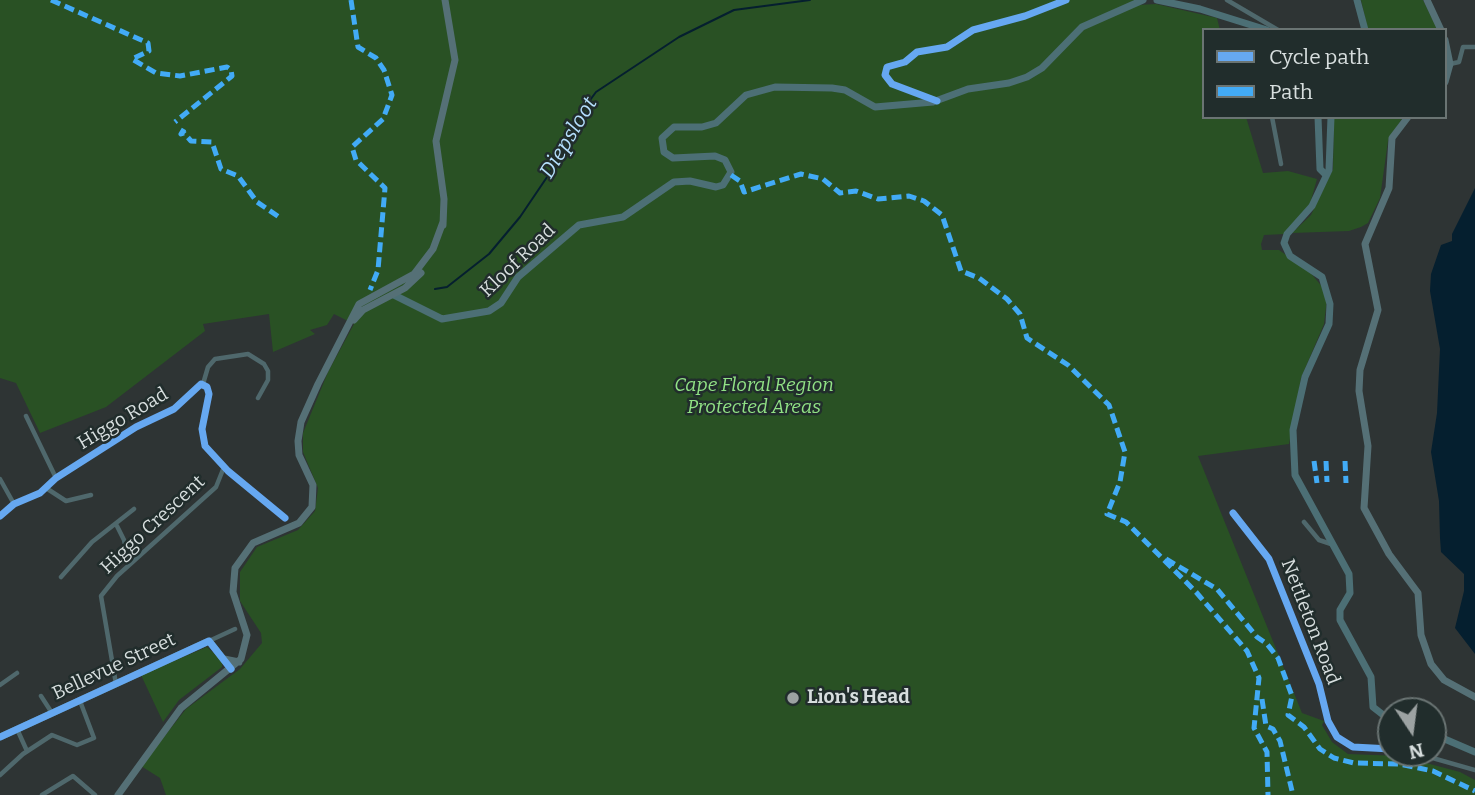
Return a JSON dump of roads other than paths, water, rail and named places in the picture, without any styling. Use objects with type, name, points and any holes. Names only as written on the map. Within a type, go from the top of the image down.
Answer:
[{"type":"main road","points":[[342,338],[357,315],[394,295],[430,262],[439,243],[444,199],[436,141],[455,60],[445,0]]},
{"type":"main road","name":"Kloof Road","points":[[394,295],[444,319],[489,311],[501,303],[518,277],[579,225],[626,216],[674,182],[690,181],[713,187],[723,185],[731,172],[725,160],[717,156],[672,158],[663,150],[662,138],[674,127],[702,127],[716,123],[746,94],[775,87],[843,89],[875,107],[937,100],[972,88],[1007,84],[1042,68],[1082,27],[1143,0]]},
{"type":"main road","points":[[1157,0],[1261,28]]},
{"type":"main road","points":[[1357,0],[1364,28]]},
{"type":"main road","points":[[1427,0],[1440,28]]},
{"type":"main road","points":[[1447,50],[1450,64],[1447,75]]},
{"type":"main road","points":[[1318,119],[1320,169],[1326,175]]},
{"type":"main road","points":[[1331,119],[1331,161],[1326,175],[1312,206],[1287,234],[1284,245],[1290,256],[1322,277],[1330,300],[1329,324],[1305,377],[1292,440],[1295,481],[1317,510],[1331,544],[1349,574],[1350,593],[1340,610],[1340,620],[1371,677],[1373,707],[1377,710]]},
{"type":"main road","points":[[1406,119],[1392,138],[1389,188],[1365,244],[1378,310],[1360,370],[1359,391],[1368,446],[1364,508],[1389,554],[1418,593],[1421,635],[1431,664],[1444,680],[1475,697]]},
{"type":"main road","points":[[118,795],[181,708],[239,662],[245,650],[247,635],[233,593],[235,568],[253,543],[294,526],[309,511],[313,488],[299,455],[298,434],[318,384],[365,298],[407,279],[422,265],[433,249],[443,222]]},
{"type":"main road","points":[[379,292],[394,295]]},
{"type":"main road","points":[[379,292],[381,301]]},
{"type":"main road","points":[[365,298],[367,304],[373,305]]},
{"type":"main road","points":[[209,641],[231,669]]},
{"type":"main road","name":"Bellevue Street","points":[[0,737],[209,641]]},
{"type":"main road","points":[[223,659],[239,662]]},
{"type":"main road","points":[[1447,740],[1475,752]]},
{"type":"street","points":[[937,100],[892,84],[886,77],[887,67],[905,62],[917,52],[947,47],[973,30],[1026,16],[1066,0]]},
{"type":"street","points":[[1227,0],[1275,28]]},
{"type":"street","points":[[1242,21],[1244,28]]},
{"type":"street","points":[[1450,64],[1459,62],[1463,47],[1475,47]]},
{"type":"street","points":[[1272,119],[1280,164]]},
{"type":"street","name":"Higgo Road","points":[[0,516],[14,504],[46,488],[56,478],[131,430],[174,409],[197,385],[203,384],[208,367],[215,359],[251,355],[268,371],[268,380],[258,398]]},
{"type":"street","points":[[203,384],[208,389],[209,397],[202,429],[203,442],[224,467],[285,518]]},
{"type":"street","points":[[26,416],[56,478]]},
{"type":"street","name":"Higgo Crescent","points":[[116,684],[100,598],[130,564],[216,487],[224,467]]},
{"type":"street","points":[[0,479],[14,504]]},
{"type":"street","points":[[46,488],[54,497],[66,501],[91,495]]},
{"type":"street","points":[[61,577],[92,542],[117,526],[134,509]]},
{"type":"street","name":"Nettleton Road","points":[[1233,513],[1272,564],[1319,684],[1328,721],[1337,737],[1353,747],[1377,748]]},
{"type":"street","points":[[1304,522],[1319,540],[1331,544]]},
{"type":"street","points":[[117,526],[130,564]]},
{"type":"street","name":"Bellevue Street","points":[[209,641],[235,629]]},
{"type":"street","points":[[0,685],[17,673]]},
{"type":"street","points":[[41,695],[53,713]]},
{"type":"street","points":[[0,775],[27,751],[52,735],[77,745],[94,738],[80,701]]},
{"type":"street","points":[[17,729],[27,751]]},
{"type":"street","points":[[1447,762],[1475,769]]},
{"type":"street","points":[[42,795],[72,776],[95,795]]},
{"type":"water","points":[[1475,188],[1475,654],[1455,628],[1464,591],[1464,574],[1441,552],[1439,501],[1431,452],[1437,413],[1440,349],[1430,291],[1431,274],[1441,245],[1452,241],[1452,234]]},
{"type":"waterway","name":"Diepsloot","points":[[435,289],[447,287],[489,254],[520,217],[566,149],[582,111],[596,92],[679,37],[734,10],[810,0]]},
{"type":"place","name":"Lion's Head","points":[[793,698]]},
{"type":"park label","name":"Cape Floral Region Protected Areas","points":[[754,397]]}]
